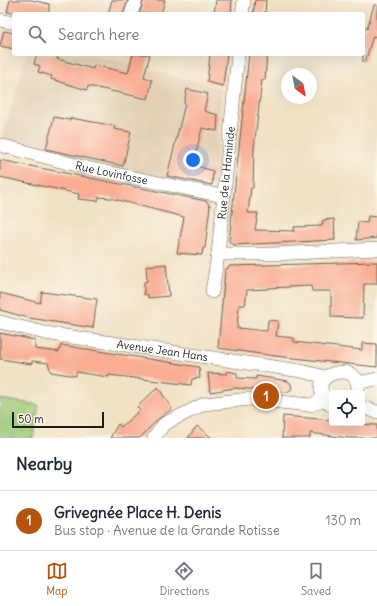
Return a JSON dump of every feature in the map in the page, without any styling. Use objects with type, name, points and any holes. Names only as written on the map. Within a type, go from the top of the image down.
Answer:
[{"type":"street","points":[[133,12],[136,0]]},
{"type":"street","points":[[242,12],[244,0]]},
{"type":"street","points":[[0,20],[12,23]]},
{"type":"street","name":"Rue de la Haminde","points":[[212,292],[218,254],[238,56]]},
{"type":"street","name":"Rue Lovinfosse","points":[[0,145],[87,168],[223,196]]},
{"type":"street","points":[[218,254],[273,254],[377,249]]},
{"type":"street","name":"Avenue Jean Hans","points":[[0,322],[45,333],[301,371],[326,377]]},
{"type":"street","points":[[154,438],[164,424],[204,404],[249,399],[311,405],[328,402],[322,392],[322,384],[326,377],[334,372],[345,372],[352,376],[357,388],[377,379]]},
{"type":"street","points":[[365,408],[377,412]]},
{"type":"shaded area","points":[[26,56],[98,56],[222,89],[215,187],[107,167],[1,141]]},
{"type":"green space","points":[[0,399],[39,405],[33,438],[0,438]]},
{"type":"building","points":[[10,0],[31,0],[49,4],[49,12],[7,12]]},
{"type":"building","points":[[112,0],[128,0],[124,12],[109,12]]},
{"type":"building","points":[[144,0],[165,0],[162,12],[140,12]]},
{"type":"building","points":[[216,0],[232,0],[231,12],[214,12]]},
{"type":"building","points":[[255,0],[266,0],[265,12],[253,12]]},
{"type":"building","points":[[374,5],[377,5],[377,37],[373,36],[365,62],[363,62],[363,56],[365,56],[365,28],[367,29]]},
{"type":"building","points":[[4,31],[12,33],[12,49],[0,46]]},
{"type":"building","points":[[36,56],[58,56],[57,59],[93,69],[94,65],[128,73],[132,56],[149,56],[144,77],[152,80],[148,99],[88,86],[87,90],[51,79],[52,76],[38,72],[40,66],[34,64]]},
{"type":"building","points":[[210,56],[227,56],[223,86],[207,82]]},
{"type":"building","points":[[249,56],[267,56],[265,80],[262,80],[254,148],[253,188],[251,188],[248,213],[258,213],[255,230],[295,231],[294,227],[322,226],[323,220],[334,219],[335,240],[233,245],[229,241]]},
{"type":"building","points":[[187,89],[208,94],[204,111],[218,115],[217,131],[202,128],[193,165],[213,171],[212,185],[167,176],[185,104]]},
{"type":"building","points":[[54,117],[70,120],[71,118],[115,126],[114,129],[131,132],[123,166],[46,149]]},
{"type":"building","points":[[0,160],[206,201],[210,206],[205,248],[203,248],[202,255],[177,253],[184,217],[110,198],[99,197],[98,201],[78,199],[79,194],[0,177]]},
{"type":"building","points":[[368,216],[377,217],[377,238],[356,240],[358,222],[367,223]]},
{"type":"building","points":[[377,262],[377,284],[364,284],[363,318],[331,317],[331,291],[312,291],[311,286],[268,288],[247,290],[245,305],[239,305],[237,328],[267,331],[268,320],[278,321],[276,336],[294,338],[294,342],[362,350],[362,343],[377,344],[377,367],[218,348],[225,270],[230,266]]},
{"type":"building","points":[[166,264],[169,296],[148,298],[148,294],[144,295],[144,282],[147,281],[146,266]]},
{"type":"building","points":[[42,292],[97,299],[93,328],[29,318],[0,310],[0,293],[40,303]]},
{"type":"building","points":[[0,333],[35,340],[35,349],[59,352],[61,345],[199,367],[200,378],[192,379],[191,385],[109,375],[108,377],[76,372],[76,376],[51,372],[48,363],[32,361],[32,364],[0,359]]},
{"type":"building","points":[[227,371],[237,373],[237,378],[256,379],[256,376],[288,381],[291,384],[292,389],[287,392],[235,388],[210,392],[208,373],[227,374]]},
{"type":"building","points":[[158,387],[172,409],[158,419],[140,438],[110,438],[118,424],[121,427],[140,410],[137,407]]},
{"type":"building","points":[[283,416],[329,420],[329,426],[377,425],[377,438],[348,438],[310,433],[310,438],[282,438]]},
{"type":"building","points":[[197,426],[212,438],[188,438]]},
{"type":"place","name":"Grivegnée Place H. Denis","points":[[266,396]]}]
